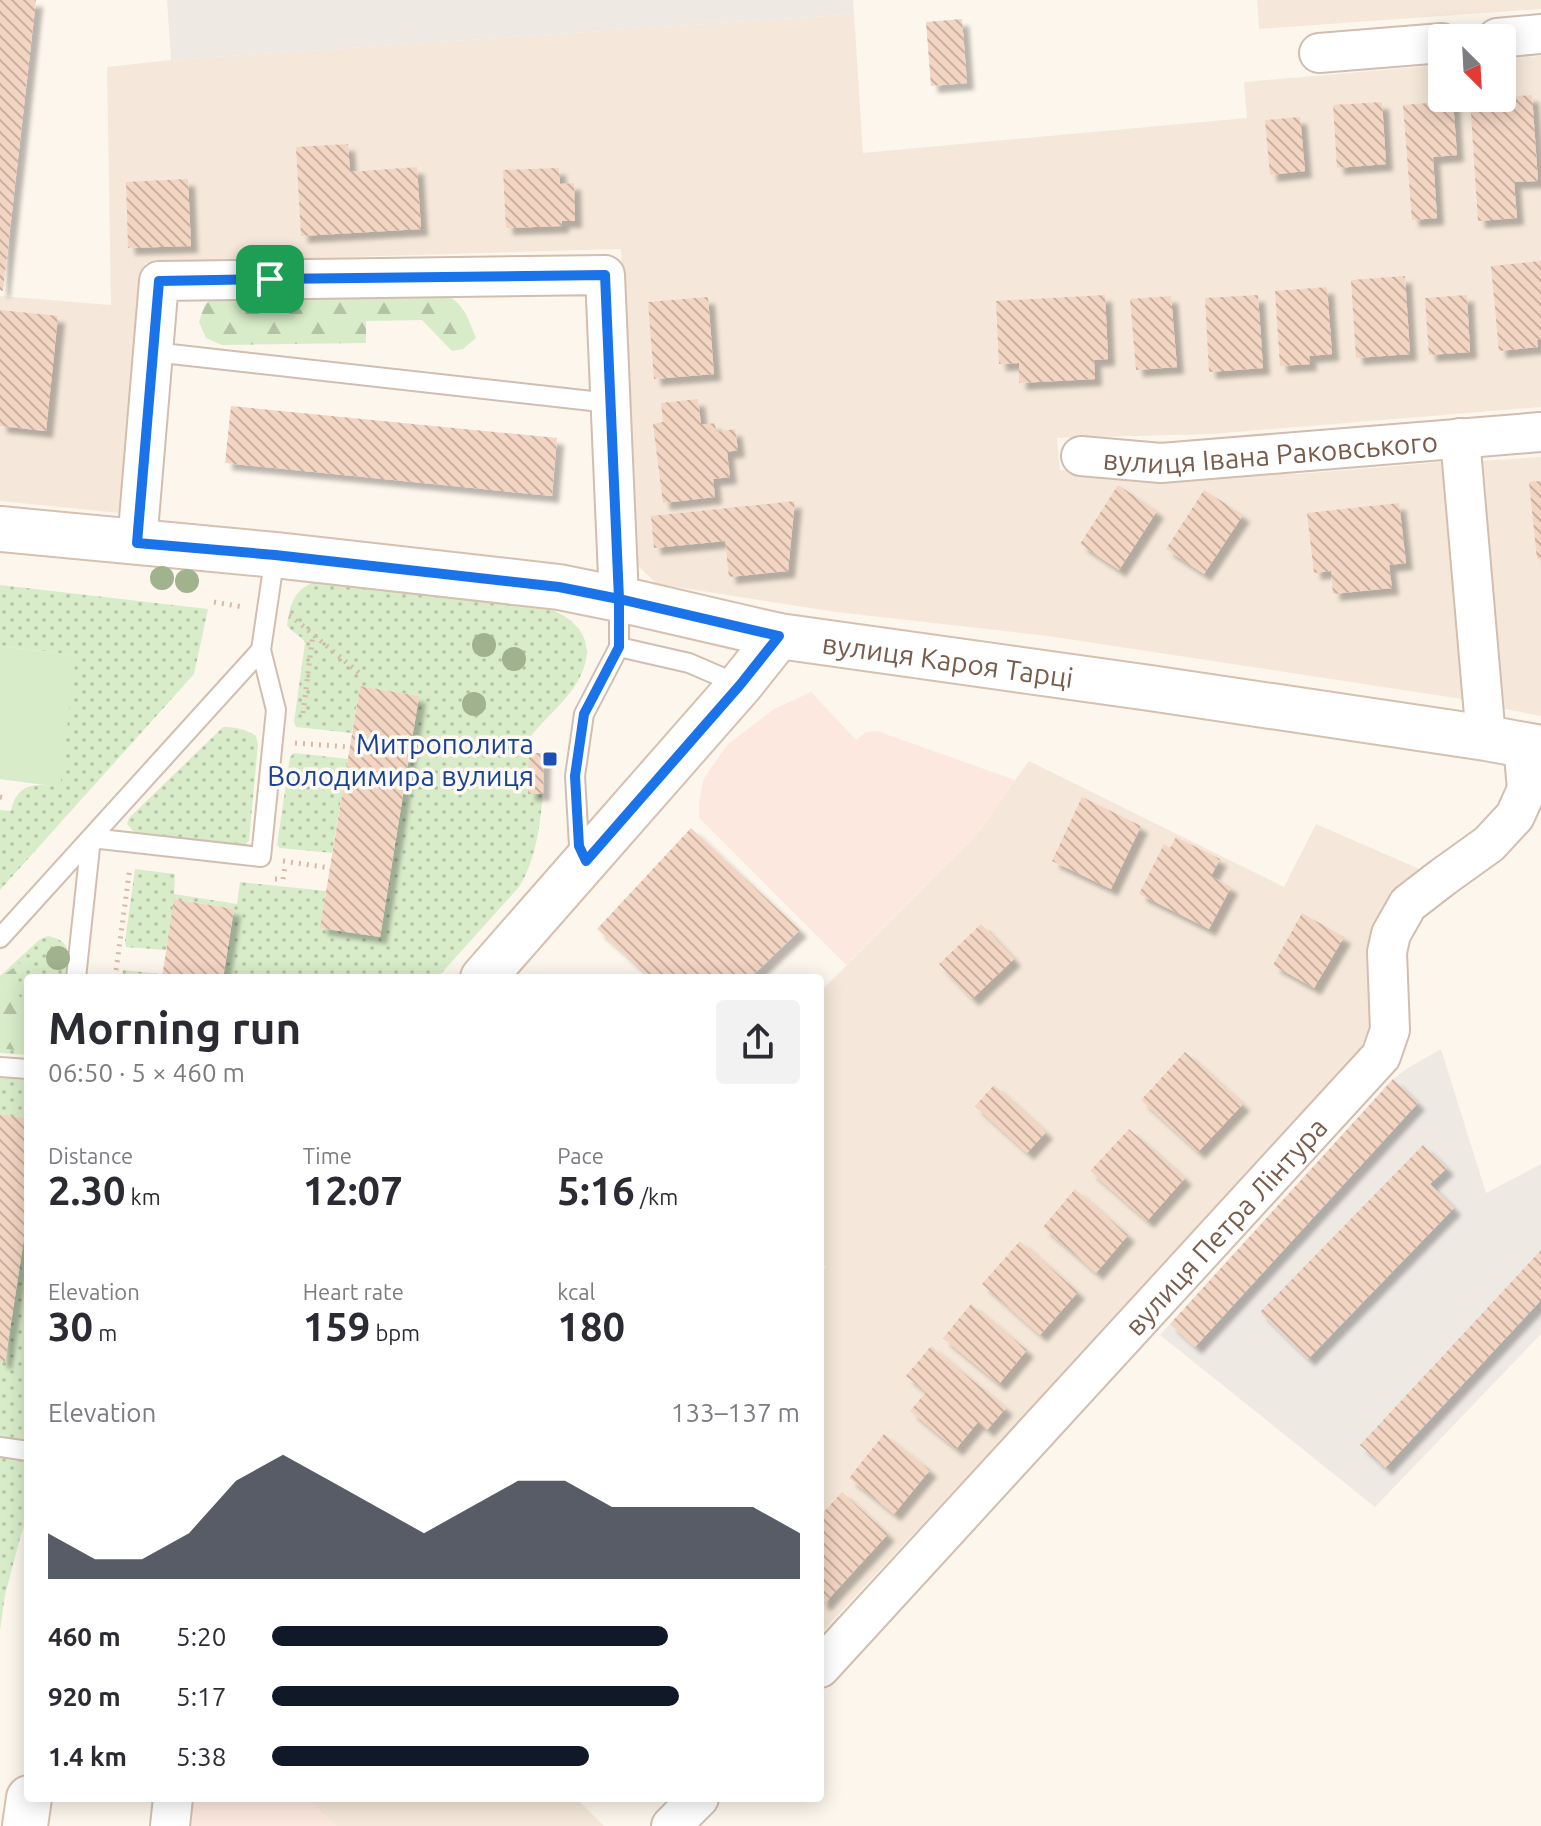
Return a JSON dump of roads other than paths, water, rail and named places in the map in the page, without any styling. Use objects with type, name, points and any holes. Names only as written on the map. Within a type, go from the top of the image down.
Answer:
[{"type":"street","points":[[1516,36],[1541,34]]},
{"type":"street","points":[[1319,53],[1428,44]]},
{"type":"street","points":[[137,543],[159,281],[605,275],[619,599]]},
{"type":"street","name":"вулиця Івана Раковського","points":[[1081,456],[1161,463],[1541,432]]},
{"type":"street","name":"вулиця Івана Раковського","points":[[1460,438],[1516,744]]},
{"type":"street","name":"вулиця Кароя Тарці","points":[[0,529],[275,555],[559,587],[779,636],[1166,690],[1516,744]]},
{"type":"street","points":[[487,974],[740,685],[779,636]]},
{"type":"street","name":"вулиця Петра Лінтура","points":[[824,1664],[1381,1056],[1390,1030],[1387,952],[1391,934],[1408,904],[1489,844],[1515,816],[1527,789],[1516,744]]},
{"type":"street","points":[[25,1826],[28,1802]]},
{"type":"street","points":[[170,1826],[173,1802]]},
{"type":"street","points":[[671,1826],[695,1802]]},
{"type":"lane","points":[[153,352],[610,403]]},
{"type":"lane","points":[[91,838],[261,857],[276,710],[261,650],[275,555]]},
{"type":"lane","points":[[586,861],[579,846],[575,776],[584,714],[619,647],[619,599]]},
{"type":"lane","points":[[619,647],[689,663],[740,685]]},
{"type":"lane","points":[[0,938],[261,650]]},
{"type":"lane","points":[[76,974],[91,838]]},
{"type":"lane","points":[[0,1067],[24,1069]]},
{"type":"lane","points":[[0,1447],[24,1450]]},
{"type":"place","name":"Митрополита Володимира вулиця","points":[[550,759]]}]
